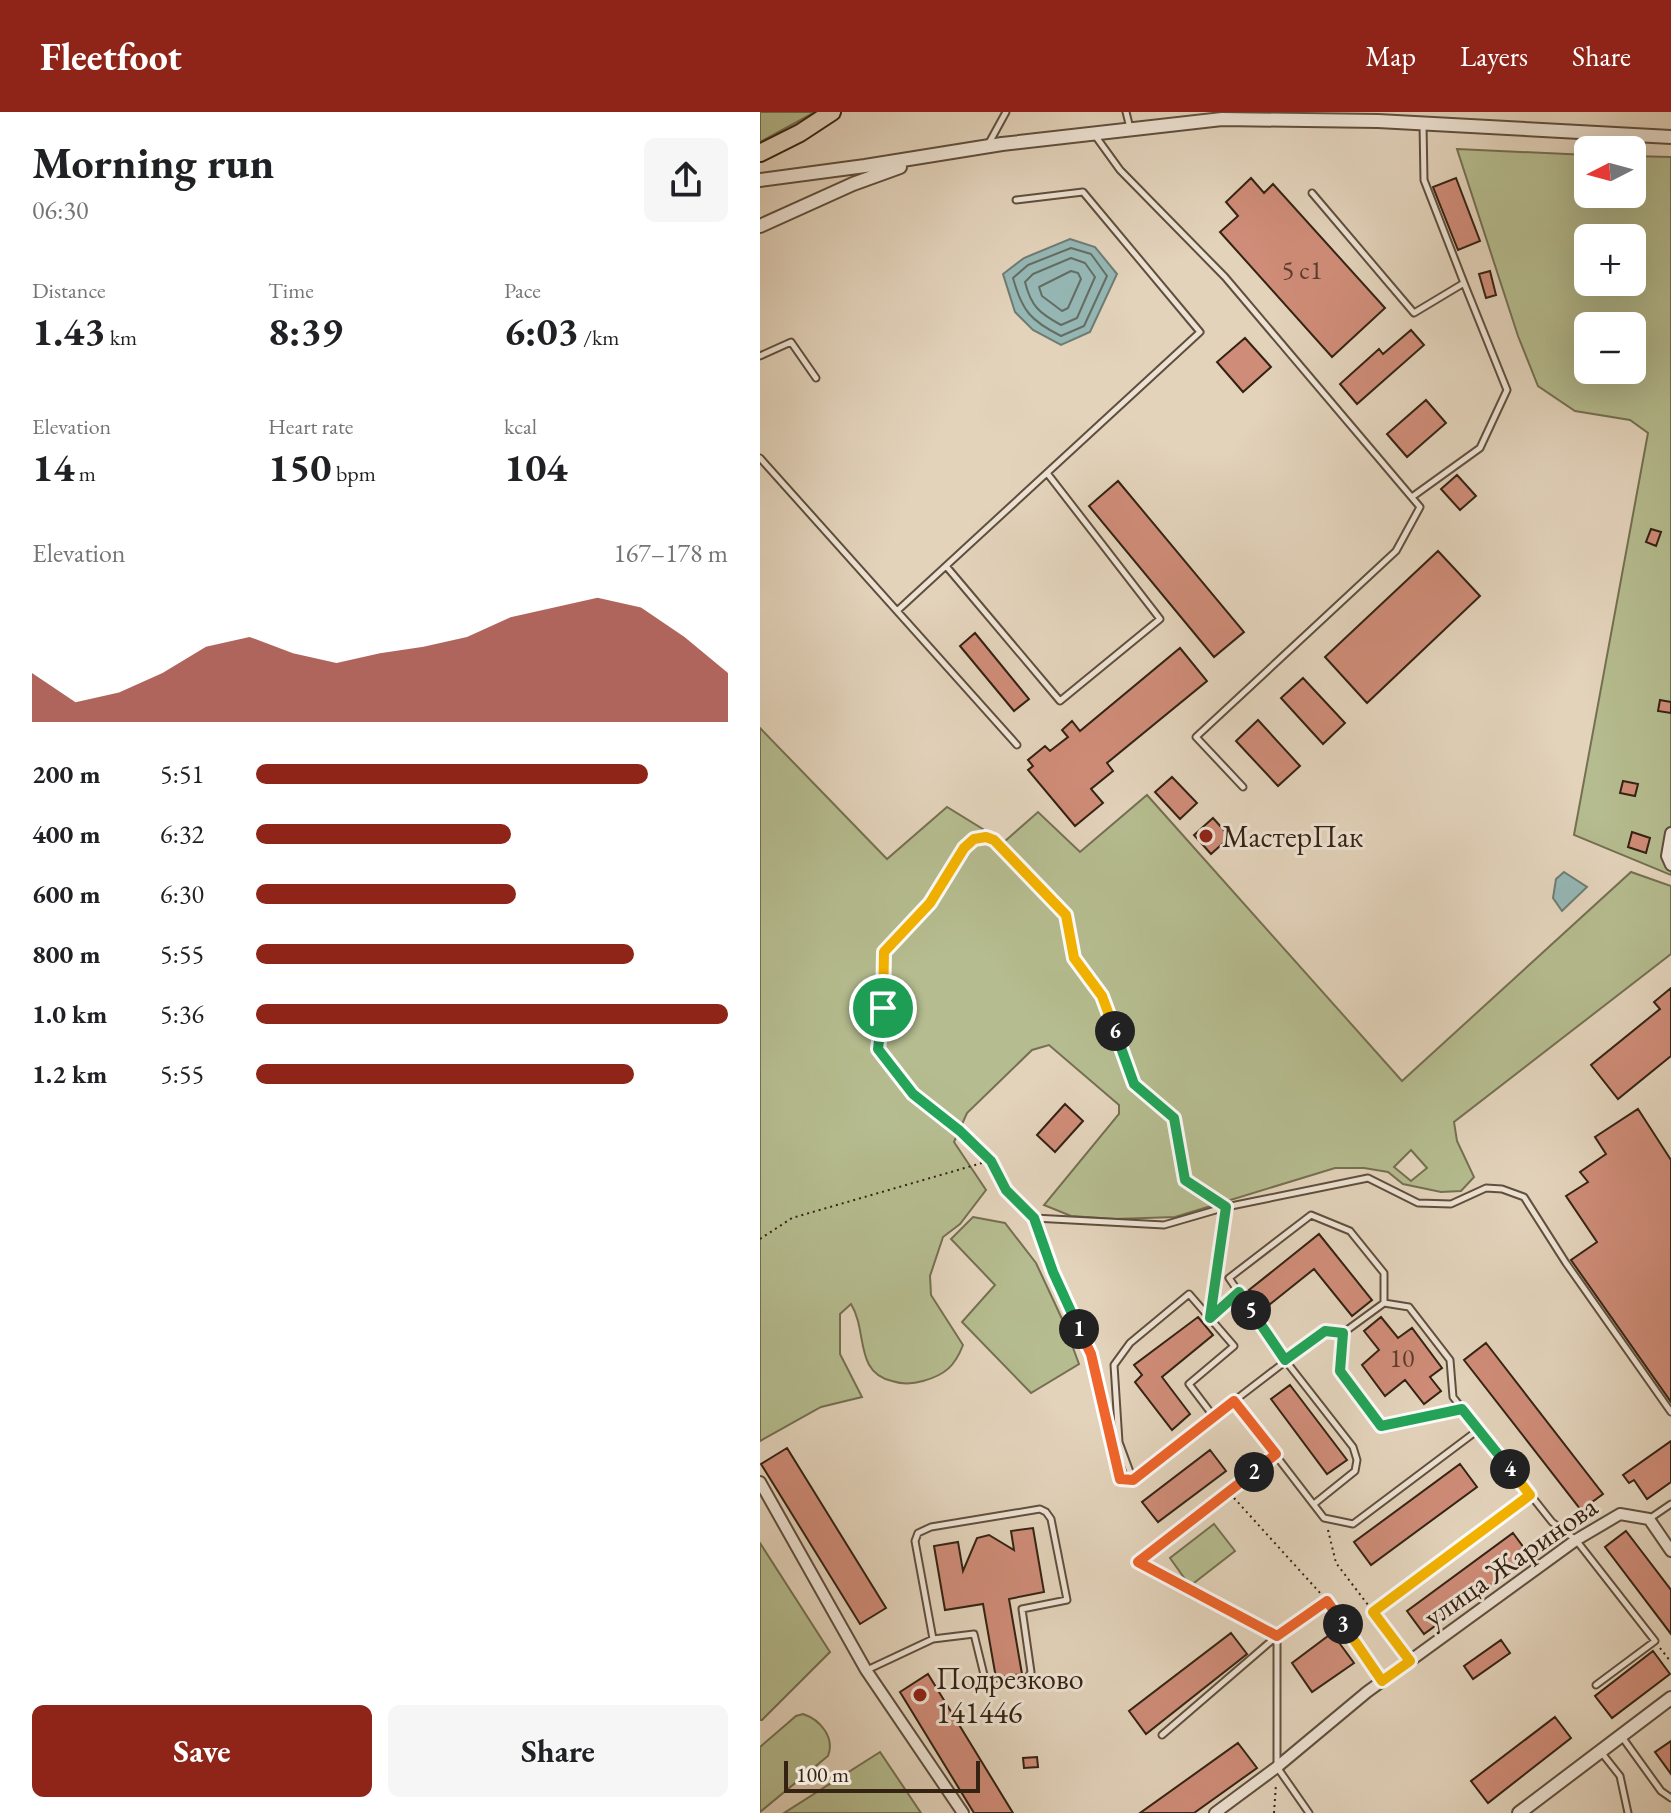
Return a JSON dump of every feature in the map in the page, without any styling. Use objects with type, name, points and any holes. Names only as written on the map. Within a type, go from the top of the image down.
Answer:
[{"type":"main road","points":[[760,153],[800,133],[832,112]]},
{"type":"street","points":[[1194,122],[1221,112]]},
{"type":"street","points":[[1395,112],[1423,123]]},
{"type":"street","points":[[760,180],[1093,133],[1194,122],[1302,116],[1671,137]]},
{"type":"street","points":[[760,226],[895,168],[957,152]]},
{"type":"street","points":[[1671,833],[1667,856],[1671,865]]},
{"type":"street","points":[[760,1482],[866,1670],[963,1813]]},
{"type":"street","name":"улица Жаринова","points":[[1215,1813],[1382,1681],[1576,1540],[1620,1514],[1649,1519]]},
{"type":"street","points":[[1649,1519],[1671,1551]]},
{"type":"street","points":[[1519,1813],[1671,1698]]},
{"type":"lane","points":[[987,147],[1006,112]]},
{"type":"lane","points":[[1126,112],[1130,129]]},
{"type":"lane","points":[[1412,497],[1480,448],[1507,390],[1424,180],[1423,123]]},
{"type":"lane","points":[[1093,133],[1120,170],[1225,277],[1420,507],[1396,551],[1196,737],[1243,787]]},
{"type":"lane","points":[[897,611],[1200,332],[1083,192],[1016,200]]},
{"type":"lane","points":[[1312,193],[1414,313],[1464,283]]},
{"type":"lane","points":[[760,356],[791,342],[816,378]]},
{"type":"lane","points":[[760,458],[1017,745]]},
{"type":"lane","points":[[946,566],[1060,701],[1160,619],[1047,473]]},
{"type":"lane","points":[[991,1161],[1006,1190],[1034,1218],[1164,1225],[1226,1207],[1368,1178],[1418,1203],[1451,1204],[1486,1188],[1502,1189],[1524,1197],[1566,1263],[1671,1412]]},
{"type":"lane","points":[[1314,1504],[1355,1471],[1357,1460],[1353,1447],[1285,1360],[1229,1278],[1311,1215],[1350,1231],[1384,1273],[1384,1303]]},
{"type":"lane","points":[[1214,1417],[1189,1384],[1234,1346],[1189,1294],[1130,1343],[1114,1365],[1119,1442],[1133,1480],[1325,1331],[1343,1333],[1384,1303],[1409,1307],[1450,1360],[1453,1397],[1552,1522],[1576,1540],[1655,1641],[1596,1685]]},
{"type":"lane","points":[[1343,1333],[1340,1371],[1381,1426],[1462,1409]]},
{"type":"lane","points":[[1234,1401],[1324,1518],[1353,1524],[1478,1430]]},
{"type":"lane","points":[[1138,1562],[1276,1454]]},
{"type":"lane","points":[[1399,1593],[1530,1495]]},
{"type":"lane","points":[[1649,1519],[1671,1504]]},
{"type":"lane","points":[[866,1670],[933,1639],[974,1634],[986,1683],[993,1686],[1027,1679],[1031,1672],[1022,1609],[1067,1600],[1051,1519],[1046,1512],[1040,1509],[931,1527],[918,1533],[915,1541],[933,1639]]},
{"type":"lane","points":[[1162,1735],[1277,1636],[1327,1601],[1382,1681]]},
{"type":"lane","points":[[1277,1636],[1277,1767],[1309,1813]]},
{"type":"lane","points":[[1621,1736],[1661,1791],[1671,1798]]},
{"type":"lane","points":[[1600,1752],[1620,1776],[1628,1813]]},
{"type":"path","points":[[760,1239],[792,1218],[991,1161],[960,1131],[913,1094],[878,1049],[883,1008],[884,952],[930,903],[964,848],[974,839],[986,837],[994,840],[1066,915],[1074,958],[1102,996],[1134,1084],[1174,1118],[1185,1180],[1226,1207],[1210,1318]]},
{"type":"path","points":[[1034,1218],[1053,1272],[1091,1354],[1110,1437]]},
{"type":"path","points":[[1210,1318],[1239,1292]]},
{"type":"path","points":[[1117,1465],[1120,1479],[1133,1480]]},
{"type":"path","points":[[1228,1492],[1327,1601]]},
{"type":"path","points":[[1324,1518],[1336,1563],[1410,1661]]},
{"type":"path","points":[[1138,1562],[1277,1636]]},
{"type":"path","points":[[1373,1612],[1399,1593]]},
{"type":"path","points":[[1655,1641],[1671,1662]]},
{"type":"path","points":[[1274,1813],[1277,1767]]},
{"type":"green space","points":[[760,112],[815,112],[760,142]]},
{"type":"green space","points":[[1457,149],[1574,154],[1574,208],[1646,208],[1646,156],[1671,157],[1671,875],[1574,835],[1648,433],[1630,420],[1575,411],[1538,386],[1518,336]]},
{"type":"green space","points":[[760,728],[887,859],[947,807],[1004,842],[1038,812],[1080,852],[1147,795],[1402,1081],[1631,872],[1671,886],[1671,954],[1454,1122],[1457,1141],[1474,1177],[1461,1191],[1441,1192],[1403,1184],[1388,1172],[1335,1168],[1175,1217],[1115,1219],[1071,1216],[1044,1205],[1119,1114],[1119,1105],[1049,1045],[1032,1050],[967,1113],[954,1142],[986,1190],[960,1224],[943,1237],[930,1276],[931,1295],[963,1345],[956,1359],[943,1373],[919,1382],[899,1383],[880,1376],[867,1360],[851,1304],[840,1314],[840,1354],[862,1397],[821,1407],[760,1441]],"holes":[[[1411,1150],[1427,1168],[1411,1181],[1394,1167]]]},
{"type":"green space","points":[[973,1217],[1005,1223],[1036,1263],[1079,1364],[1031,1393],[962,1322],[995,1285],[951,1239]]},
{"type":"green space","points":[[1214,1524],[1235,1551],[1190,1586],[1170,1558]]},
{"type":"green space","points":[[760,1543],[830,1652],[762,1720],[760,1720]]},
{"type":"green space","points":[[803,1714],[825,1730],[830,1743],[828,1756],[760,1812],[760,1747],[796,1716]]},
{"type":"green space","points":[[880,1752],[921,1813],[784,1813]]},
{"type":"water","points":[[1070,239],[1095,247],[1117,274],[1090,332],[1061,345],[1033,330],[1015,312],[1003,274],[1024,258]]},
{"type":"water","points":[[1564,872],[1587,887],[1562,911],[1553,898],[1556,879]]},
{"type":"building","points":[[1251,178],[1264,193],[1273,184],[1385,308],[1332,357],[1220,232],[1238,216],[1226,202]]},
{"type":"building","points":[[1456,178],[1480,241],[1458,250],[1433,187]]},
{"type":"building","points":[[1490,271],[1496,295],[1486,298],[1479,274]]},
{"type":"building","points":[[1411,330],[1424,345],[1357,404],[1340,384],[1379,349],[1383,354]]},
{"type":"building","points":[[1245,338],[1271,367],[1243,392],[1217,362]]},
{"type":"building","points":[[1426,400],[1446,423],[1407,457],[1387,434]]},
{"type":"building","points":[[1457,475],[1476,496],[1460,510],[1441,489]]},
{"type":"building","points":[[1118,481],[1244,632],[1214,657],[1089,506]]},
{"type":"building","points":[[1651,529],[1661,532],[1656,546],[1646,542]]},
{"type":"building","points":[[1438,551],[1480,596],[1367,703],[1325,657]]},
{"type":"building","points":[[975,633],[1029,699],[1014,711],[960,646]]},
{"type":"building","points":[[1180,648],[1207,681],[1107,763],[1113,771],[1091,789],[1103,803],[1075,826],[1028,770],[1033,766],[1028,760],[1045,746],[1050,751],[1068,737],[1062,730],[1072,721],[1080,731]]},
{"type":"building","points":[[1303,678],[1345,723],[1323,744],[1281,698]]},
{"type":"building","points":[[1660,700],[1671,702],[1671,713],[1658,711]]},
{"type":"building","points":[[1258,720],[1300,766],[1278,786],[1236,741]]},
{"type":"building","points":[[1172,777],[1197,803],[1180,819],[1155,792]]},
{"type":"building","points":[[1623,781],[1638,784],[1635,796],[1620,793]]},
{"type":"building","points":[[1213,818],[1230,837],[1211,854],[1194,835]]},
{"type":"building","points":[[1632,832],[1650,838],[1646,853],[1628,847]]},
{"type":"building","points":[[1671,988],[1671,1056],[1618,1099],[1591,1065],[1660,1009],[1654,1002]]},
{"type":"building","points":[[1065,1104],[1083,1121],[1055,1152],[1037,1135]]},
{"type":"building","points":[[1638,1109],[1671,1160],[1671,1402],[1571,1260],[1597,1242],[1566,1196],[1588,1182],[1580,1172],[1606,1154],[1595,1137]]},
{"type":"building","points":[[1319,1234],[1372,1300],[1352,1316],[1314,1269],[1264,1309],[1249,1290]]},
{"type":"building","points":[[1198,1317],[1213,1335],[1162,1377],[1190,1414],[1172,1430],[1135,1382],[1142,1375],[1134,1365]]},
{"type":"building","points":[[1381,1317],[1398,1338],[1412,1328],[1442,1368],[1430,1377],[1441,1391],[1424,1404],[1405,1380],[1385,1396],[1362,1365],[1379,1350],[1364,1331]]},
{"type":"building","points":[[1486,1343],[1603,1494],[1581,1510],[1464,1360]]},
{"type":"building","points":[[1290,1385],[1347,1460],[1327,1474],[1271,1399]]},
{"type":"building","points":[[1671,1441],[1671,1482],[1647,1499],[1634,1480],[1629,1483],[1623,1475]]},
{"type":"building","points":[[787,1448],[886,1608],[860,1624],[761,1464]]},
{"type":"building","points":[[1210,1450],[1226,1471],[1158,1522],[1142,1502]]},
{"type":"building","points":[[1460,1464],[1477,1487],[1371,1565],[1354,1542]]},
{"type":"building","points":[[1033,1528],[1044,1592],[1009,1599],[1022,1674],[996,1678],[983,1604],[945,1610],[934,1546],[958,1542],[963,1571],[977,1538],[989,1535],[1014,1550],[1011,1531]]},
{"type":"building","points":[[1626,1531],[1671,1590],[1671,1634],[1605,1547]]},
{"type":"building","points":[[1513,1533],[1530,1556],[1424,1634],[1407,1611]]},
{"type":"building","points":[[1231,1633],[1247,1654],[1146,1734],[1129,1711]]},
{"type":"building","points":[[1332,1633],[1354,1663],[1312,1692],[1292,1663]]},
{"type":"building","points":[[1501,1640],[1510,1653],[1473,1679],[1464,1666]]},
{"type":"building","points":[[1653,1651],[1670,1674],[1612,1718],[1595,1696]]},
{"type":"building","points":[[928,1674],[1013,1813],[974,1813],[900,1692]]},
{"type":"building","points":[[1555,1717],[1571,1738],[1488,1803],[1471,1781]]},
{"type":"building","points":[[1671,1741],[1671,1774],[1655,1752]]},
{"type":"building","points":[[1238,1743],[1257,1768],[1194,1813],[1140,1813]]},
{"type":"building","points":[[1037,1757],[1038,1767],[1024,1768],[1023,1758]]},
{"type":"place","name":"МастерПак","points":[[1206,836]]},
{"type":"place","name":"Подрезково 141446","points":[[920,1695]]},
{"type":"route","points":[[986,837],[994,840],[1066,915],[1074,958],[1102,996],[1134,1084],[1174,1118],[1185,1180],[1226,1207],[1210,1318],[1239,1292],[1285,1360],[1325,1331],[1343,1333],[1340,1371],[1381,1426],[1462,1409],[1530,1495],[1373,1612],[1410,1661],[1382,1681],[1327,1601],[1277,1636],[1138,1562],[1276,1454],[1234,1401],[1133,1480],[1120,1479],[1091,1354],[1053,1272],[1034,1218],[1006,1190],[991,1161],[960,1131],[913,1094],[878,1049],[883,1008],[884,952],[930,903],[964,848],[974,839],[986,837]]}]
